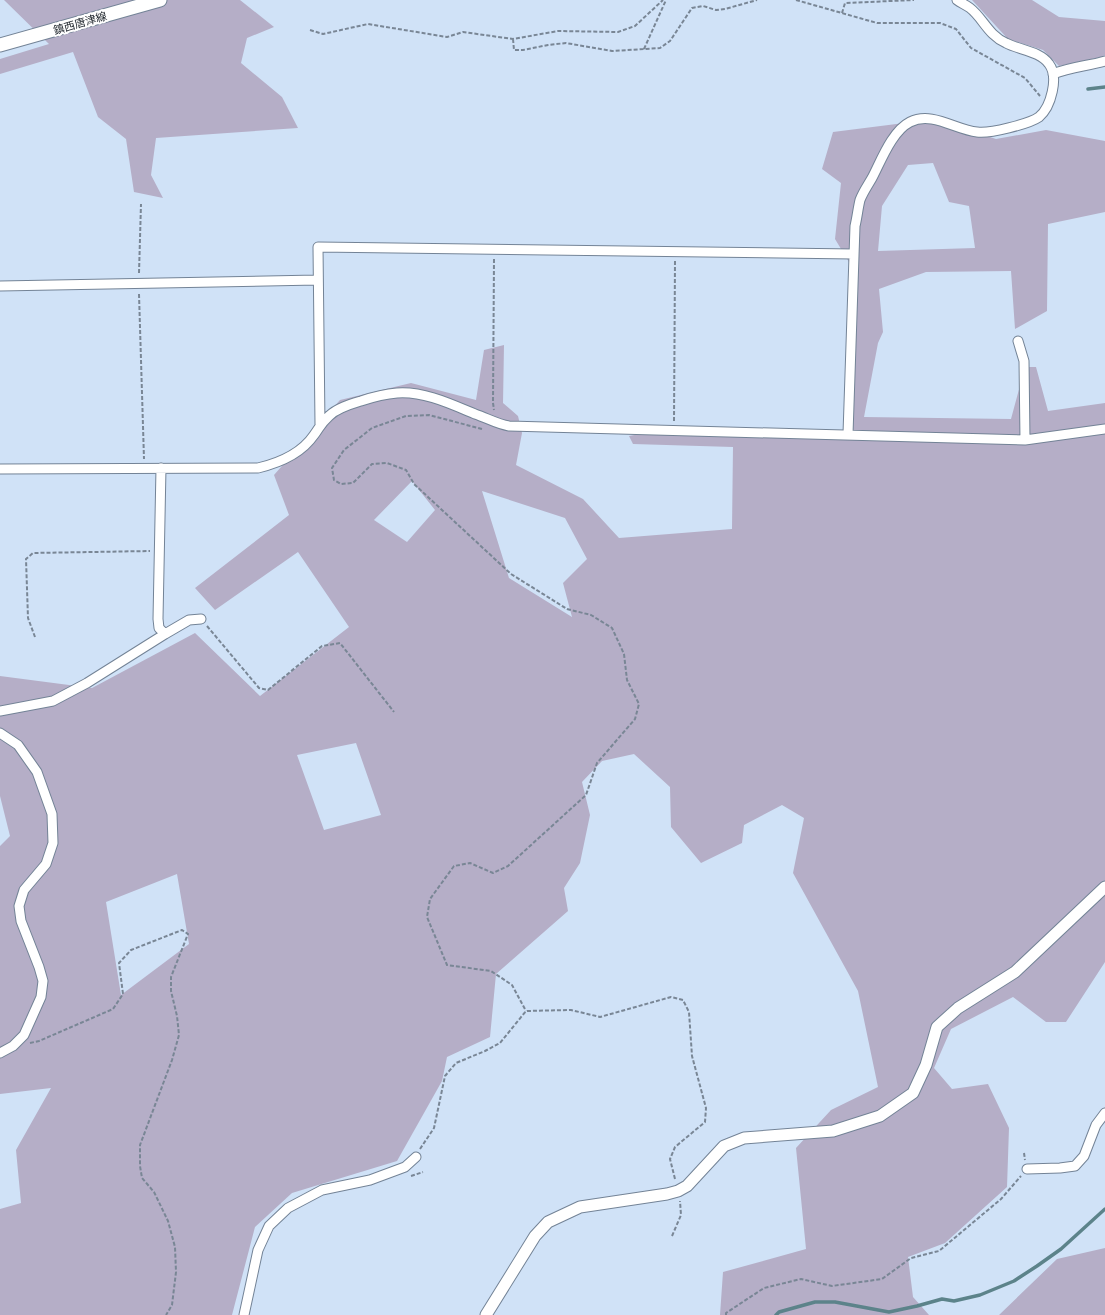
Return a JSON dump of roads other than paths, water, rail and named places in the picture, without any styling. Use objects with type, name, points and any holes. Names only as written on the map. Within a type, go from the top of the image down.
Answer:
[{"type":"main road","name":"鎮西唐津線","points":[[0,45],[160,0]]},
{"type":"street","points":[[848,434],[855,226],[861,199],[891,142],[902,127],[912,121],[923,118],[941,121],[977,132],[988,132],[1024,123],[1039,116],[1048,104],[1053,90],[1053,74],[1049,64],[1040,56],[1005,43],[988,31],[970,8],[957,0]]},
{"type":"street","points":[[1053,74],[1062,70],[1105,61]]},
{"type":"street","points":[[320,424],[317,280],[318,247],[854,254]]},
{"type":"street","points":[[0,286],[317,280]]},
{"type":"street","points":[[1018,341],[1024,361],[1025,440]]},
{"type":"street","points":[[0,469],[258,468],[274,464],[299,451],[314,435],[320,424],[331,414],[348,405],[379,395],[398,393],[417,394],[448,403],[483,417],[496,424],[509,426],[1025,440],[1105,428]]},
{"type":"street","points":[[161,468],[158,619],[159,628],[165,634]]},
{"type":"street","points":[[0,711],[53,701],[87,683],[189,620],[201,618]]},
{"type":"street","points":[[0,733],[18,745],[37,772],[52,814],[53,843],[46,864],[24,890],[19,906],[21,921],[43,981],[41,997],[24,1035],[13,1046],[0,1053]]},
{"type":"street","points":[[486,1315],[535,1236],[548,1222],[580,1207],[678,1191],[687,1186],[724,1146],[744,1138],[833,1131],[880,1116],[913,1093],[926,1064],[936,1027],[958,1008],[1015,972],[1105,887]]},
{"type":"street","points":[[1027,1169],[1075,1166],[1084,1156],[1096,1125],[1105,1113]]},
{"type":"street","points":[[244,1315],[258,1250],[269,1226],[288,1208],[322,1190],[370,1180],[405,1167],[416,1157]]},
{"type":"waterway","points":[[1088,89],[1105,87]]},
{"type":"waterway","points":[[776,1315],[779,1312],[815,1302],[835,1302],[889,1312],[942,1299],[954,1301],[980,1295],[1014,1281],[1037,1266],[1061,1249],[1105,1209]]}]
